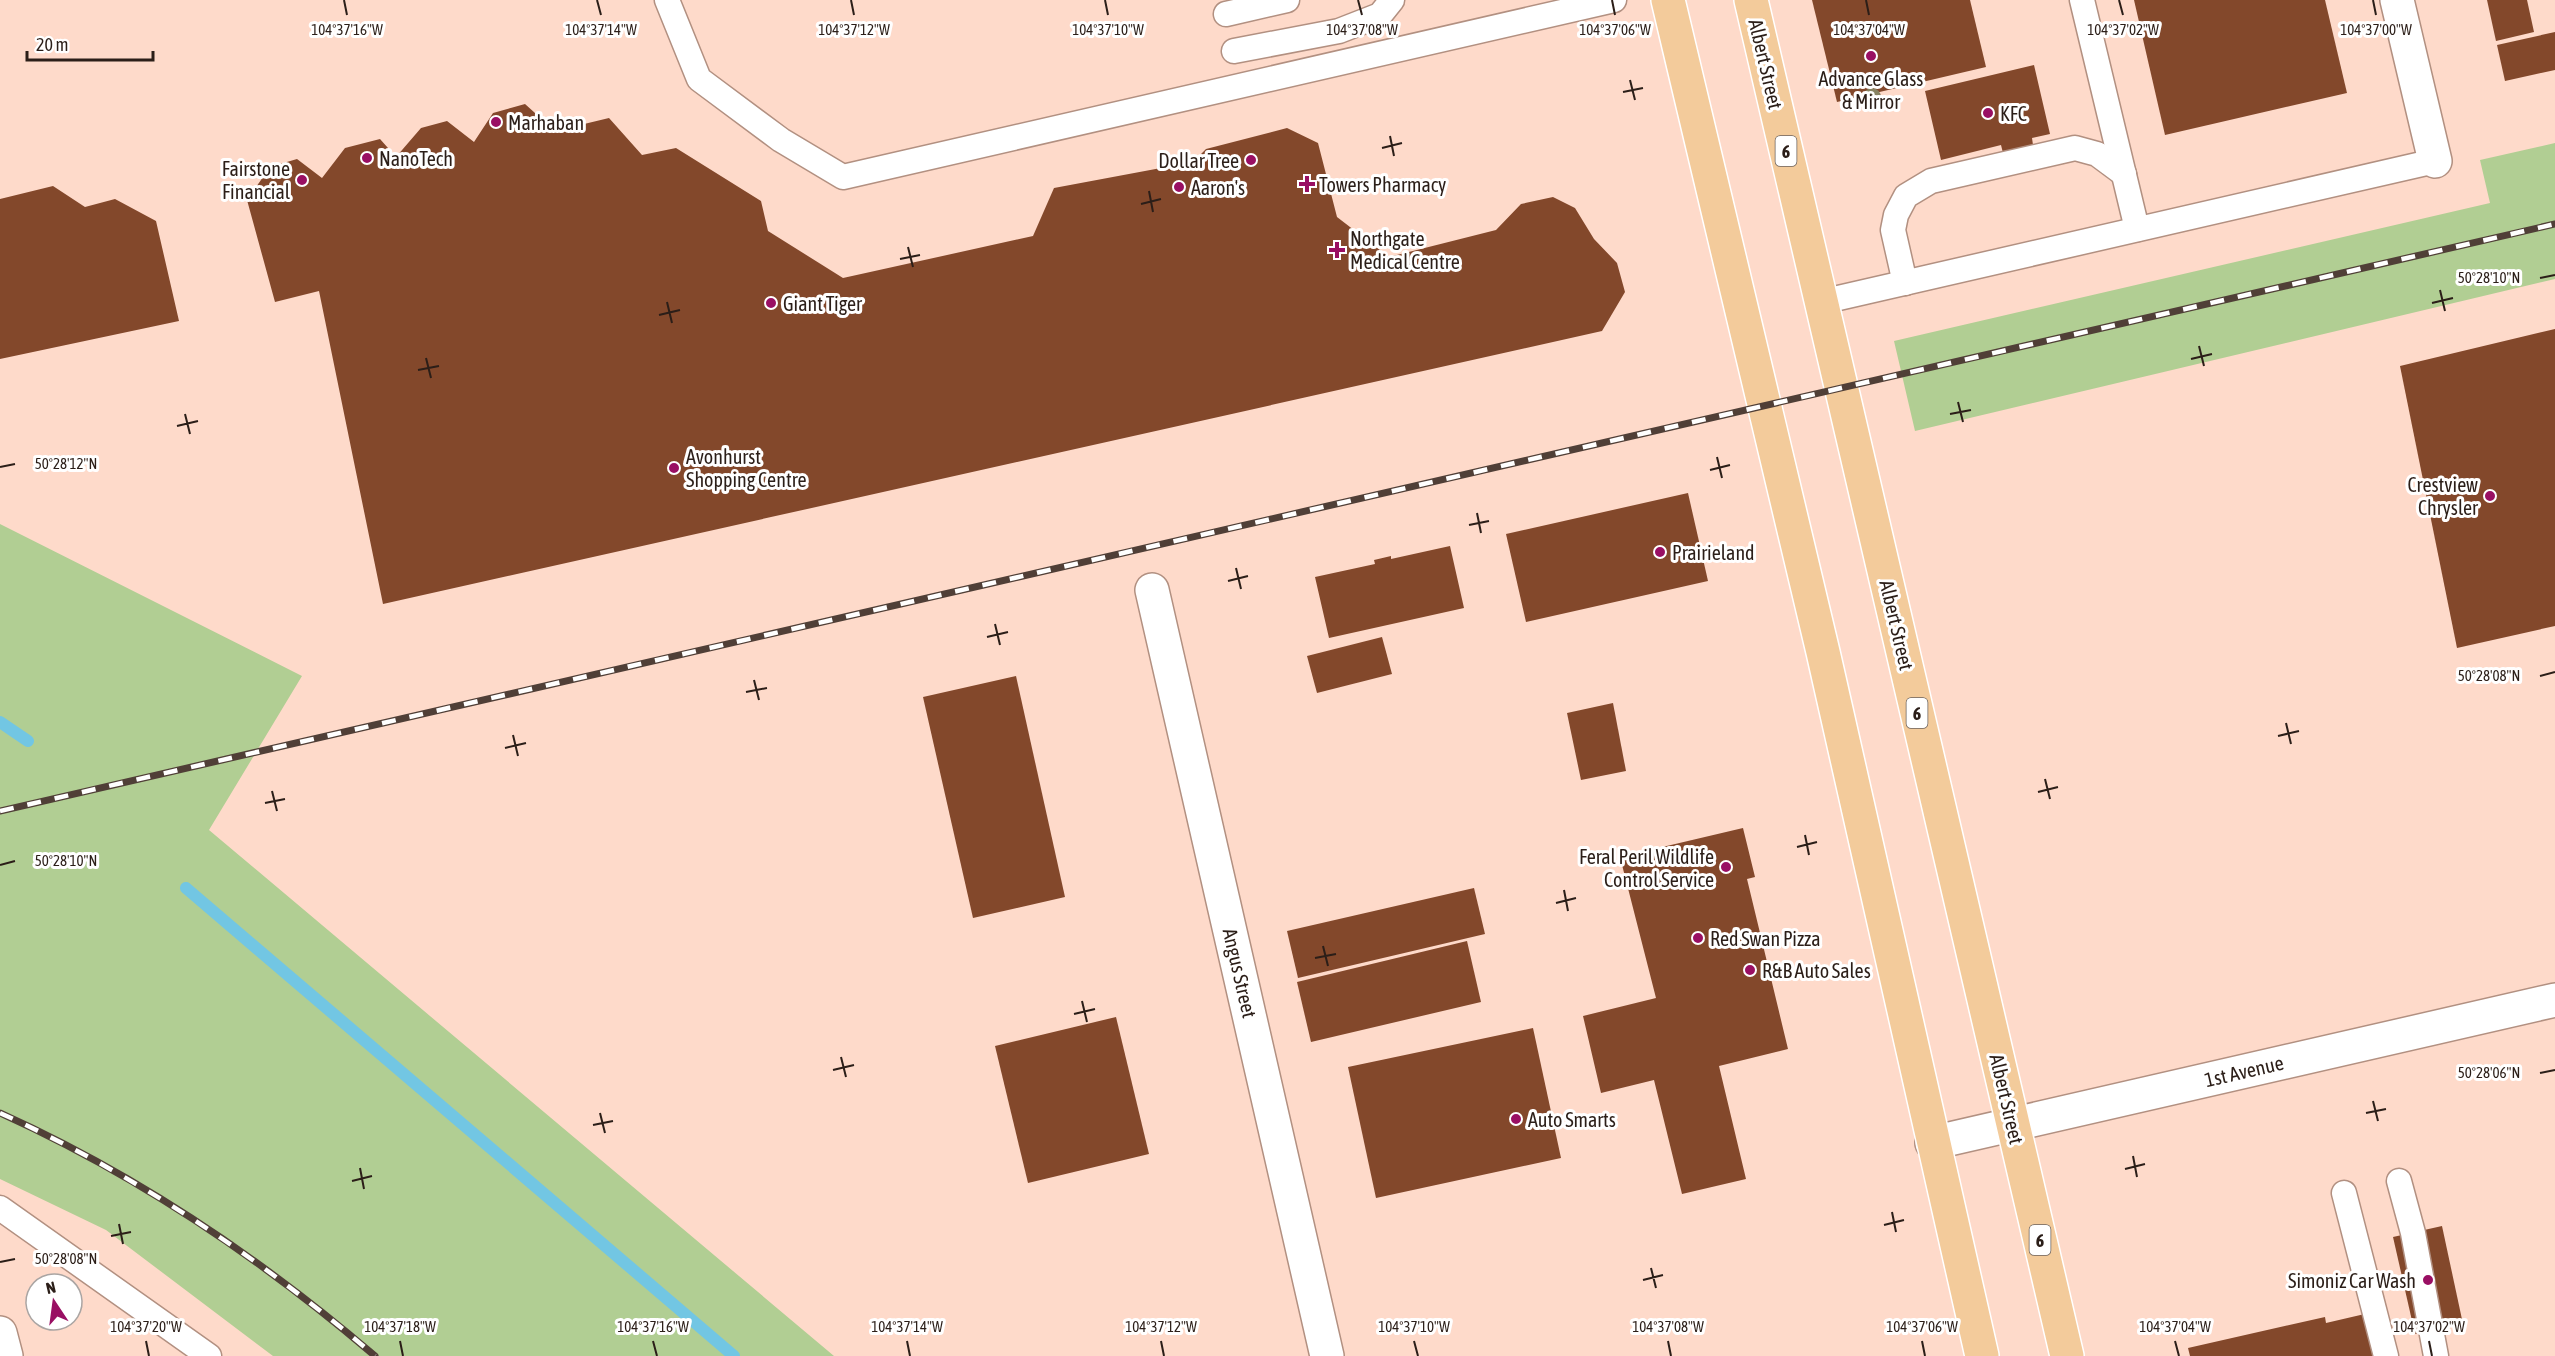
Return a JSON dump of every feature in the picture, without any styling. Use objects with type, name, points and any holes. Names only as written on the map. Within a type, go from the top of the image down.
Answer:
[{"type":"main road","points":[[1668,0],[1823,652],[1932,1143],[1982,1356]]},
{"type":"main road","name":"Albert Street","points":[[1751,0],[2067,1356]]},
{"type":"street","points":[[2397,0],[2435,161]]},
{"type":"street","name":"Angus Street","points":[[1152,590],[1327,1356]]},
{"type":"street","name":"1st Avenue","points":[[1932,1143],[2555,1000]]},
{"type":"street","points":[[0,1333],[6,1356]]},
{"type":"lane","points":[[667,0],[699,79],[780,140],[843,177],[1614,0]]},
{"type":"lane","points":[[1226,15],[1287,0]]},
{"type":"lane","points":[[1234,51],[1339,31],[1380,15],[1392,0]]},
{"type":"lane","points":[[2082,0],[2137,229]]},
{"type":"lane","points":[[1905,283],[1893,230],[1896,215],[1906,196],[1931,182],[2075,148],[2097,154],[2124,174]]},
{"type":"lane","points":[[1821,302],[2435,161]]},
{"type":"lane","points":[[2399,1181],[2413,1233],[2436,1356]]},
{"type":"lane","points":[[2344,1193],[2386,1356]]},
{"type":"lane","points":[[0,1208],[209,1356]]},
{"type":"green space","points":[[2555,143],[2555,279],[1915,431],[1894,341],[2490,203],[2480,160]]},
{"type":"green space","points":[[0,524],[302,676],[209,830],[834,1356],[273,1356],[106,1230],[0,1179]]},
{"type":"building","points":[[1812,0],[1970,0],[1986,67],[1837,102]]},
{"type":"building","points":[[2134,0],[2325,0],[2347,93],[2165,135]]},
{"type":"building","points":[[2487,0],[2527,0],[2534,32],[2496,41]]},
{"type":"building","points":[[2555,32],[2555,70],[2505,81],[2497,45]]},
{"type":"building","name":"KFC","points":[[2034,65],[2050,134],[2032,138],[2033,145],[2003,153],[2001,145],[1941,160],[1925,91]]},
{"type":"building","name":"Avonhurst Shopping Centre","points":[[525,104],[555,131],[609,118],[642,155],[676,148],[761,201],[768,231],[843,278],[1033,236],[1054,188],[1193,162],[1206,149],[1287,128],[1318,143],[1337,217],[1389,257],[1496,230],[1521,204],[1553,197],[1575,208],[1594,239],[1617,263],[1625,292],[1602,331],[383,604],[319,291],[275,302],[247,200],[270,167],[297,159],[322,178],[345,148],[380,139],[396,157],[421,128],[447,121],[474,142],[493,113]]},
{"type":"building","points":[[53,186],[85,207],[115,199],[156,221],[179,321],[0,359],[0,199]]},
{"type":"building","name":"Crestview Chrysler","points":[[2555,329],[2555,626],[2457,648],[2400,366]]},
{"type":"building","points":[[1688,493],[1708,581],[1526,622],[1506,534]]},
{"type":"building","points":[[1450,546],[1464,608],[1329,638],[1315,577],[1375,564],[1374,560],[1391,556],[1391,559]]},
{"type":"building","points":[[1382,637],[1392,674],[1317,693],[1307,656]]},
{"type":"building","points":[[1016,676],[1065,897],[973,918],[923,697]]},
{"type":"building","points":[[1613,703],[1626,771],[1581,780],[1567,713]]},
{"type":"building","points":[[1743,828],[1755,877],[1747,879],[1788,1049],[1719,1066],[1746,1179],[1682,1194],[1654,1080],[1601,1093],[1583,1016],[1656,998],[1620,857]]},
{"type":"building","points":[[1474,888],[1485,934],[1298,978],[1287,931]]},
{"type":"building","points":[[1467,941],[1481,1002],[1311,1042],[1297,982]]},
{"type":"building","points":[[1116,1017],[1149,1154],[1028,1183],[995,1046]]},
{"type":"building","points":[[1533,1028],[1561,1158],[1376,1198],[1348,1067]]},
{"type":"building","name":"Simoniz Car Wash","points":[[2442,1226],[2463,1324],[2415,1334],[2393,1237]]},
{"type":"building","points":[[2369,1313],[2379,1356],[2190,1356],[2188,1348],[2325,1317],[2326,1323]]},
{"type":"waterway","points":[[0,722],[28,741]]},
{"type":"waterway","points":[[186,888],[734,1356]]},
{"type":"railway","points":[[0,811],[2555,224]]},
{"type":"railway","points":[[0,1113],[100,1163],[196,1221],[288,1286],[375,1356]]},
{"type":"place","name":"Advance Glass & Mirror","points":[[1871,56]]},
{"type":"place","name":"KFC","points":[[1988,113]]},
{"type":"place","name":"Marhaban","points":[[496,122]]},
{"type":"place","name":"NanoTech","points":[[367,158]]},
{"type":"place","name":"Dollar Tree","points":[[1251,160]]},
{"type":"place","name":"Fairstone Financial","points":[[302,180]]},
{"type":"place","name":"Towers Pharmacy","points":[[1307,184]]},
{"type":"place","name":"Aaron's","points":[[1179,187]]},
{"type":"place","name":"Northgate Medical Centre","points":[[1337,250]]},
{"type":"place","name":"Giant Tiger","points":[[771,303]]},
{"type":"place","name":"Avonhurst Shopping Centre","points":[[674,468]]},
{"type":"place","name":"Crestview Chrysler","points":[[2490,496]]},
{"type":"place","name":"Prairieland","points":[[1660,552]]},
{"type":"place","name":"Feral Peril Wildlife Control Service","points":[[1726,867]]},
{"type":"place","name":"Red Swan Pizza","points":[[1698,938]]},
{"type":"place","name":"R&B Auto Sales","points":[[1750,970]]},
{"type":"place","name":"Auto Smarts","points":[[1516,1119]]},
{"type":"place","name":"Simoniz Car Wash","points":[[2428,1280]]}]
